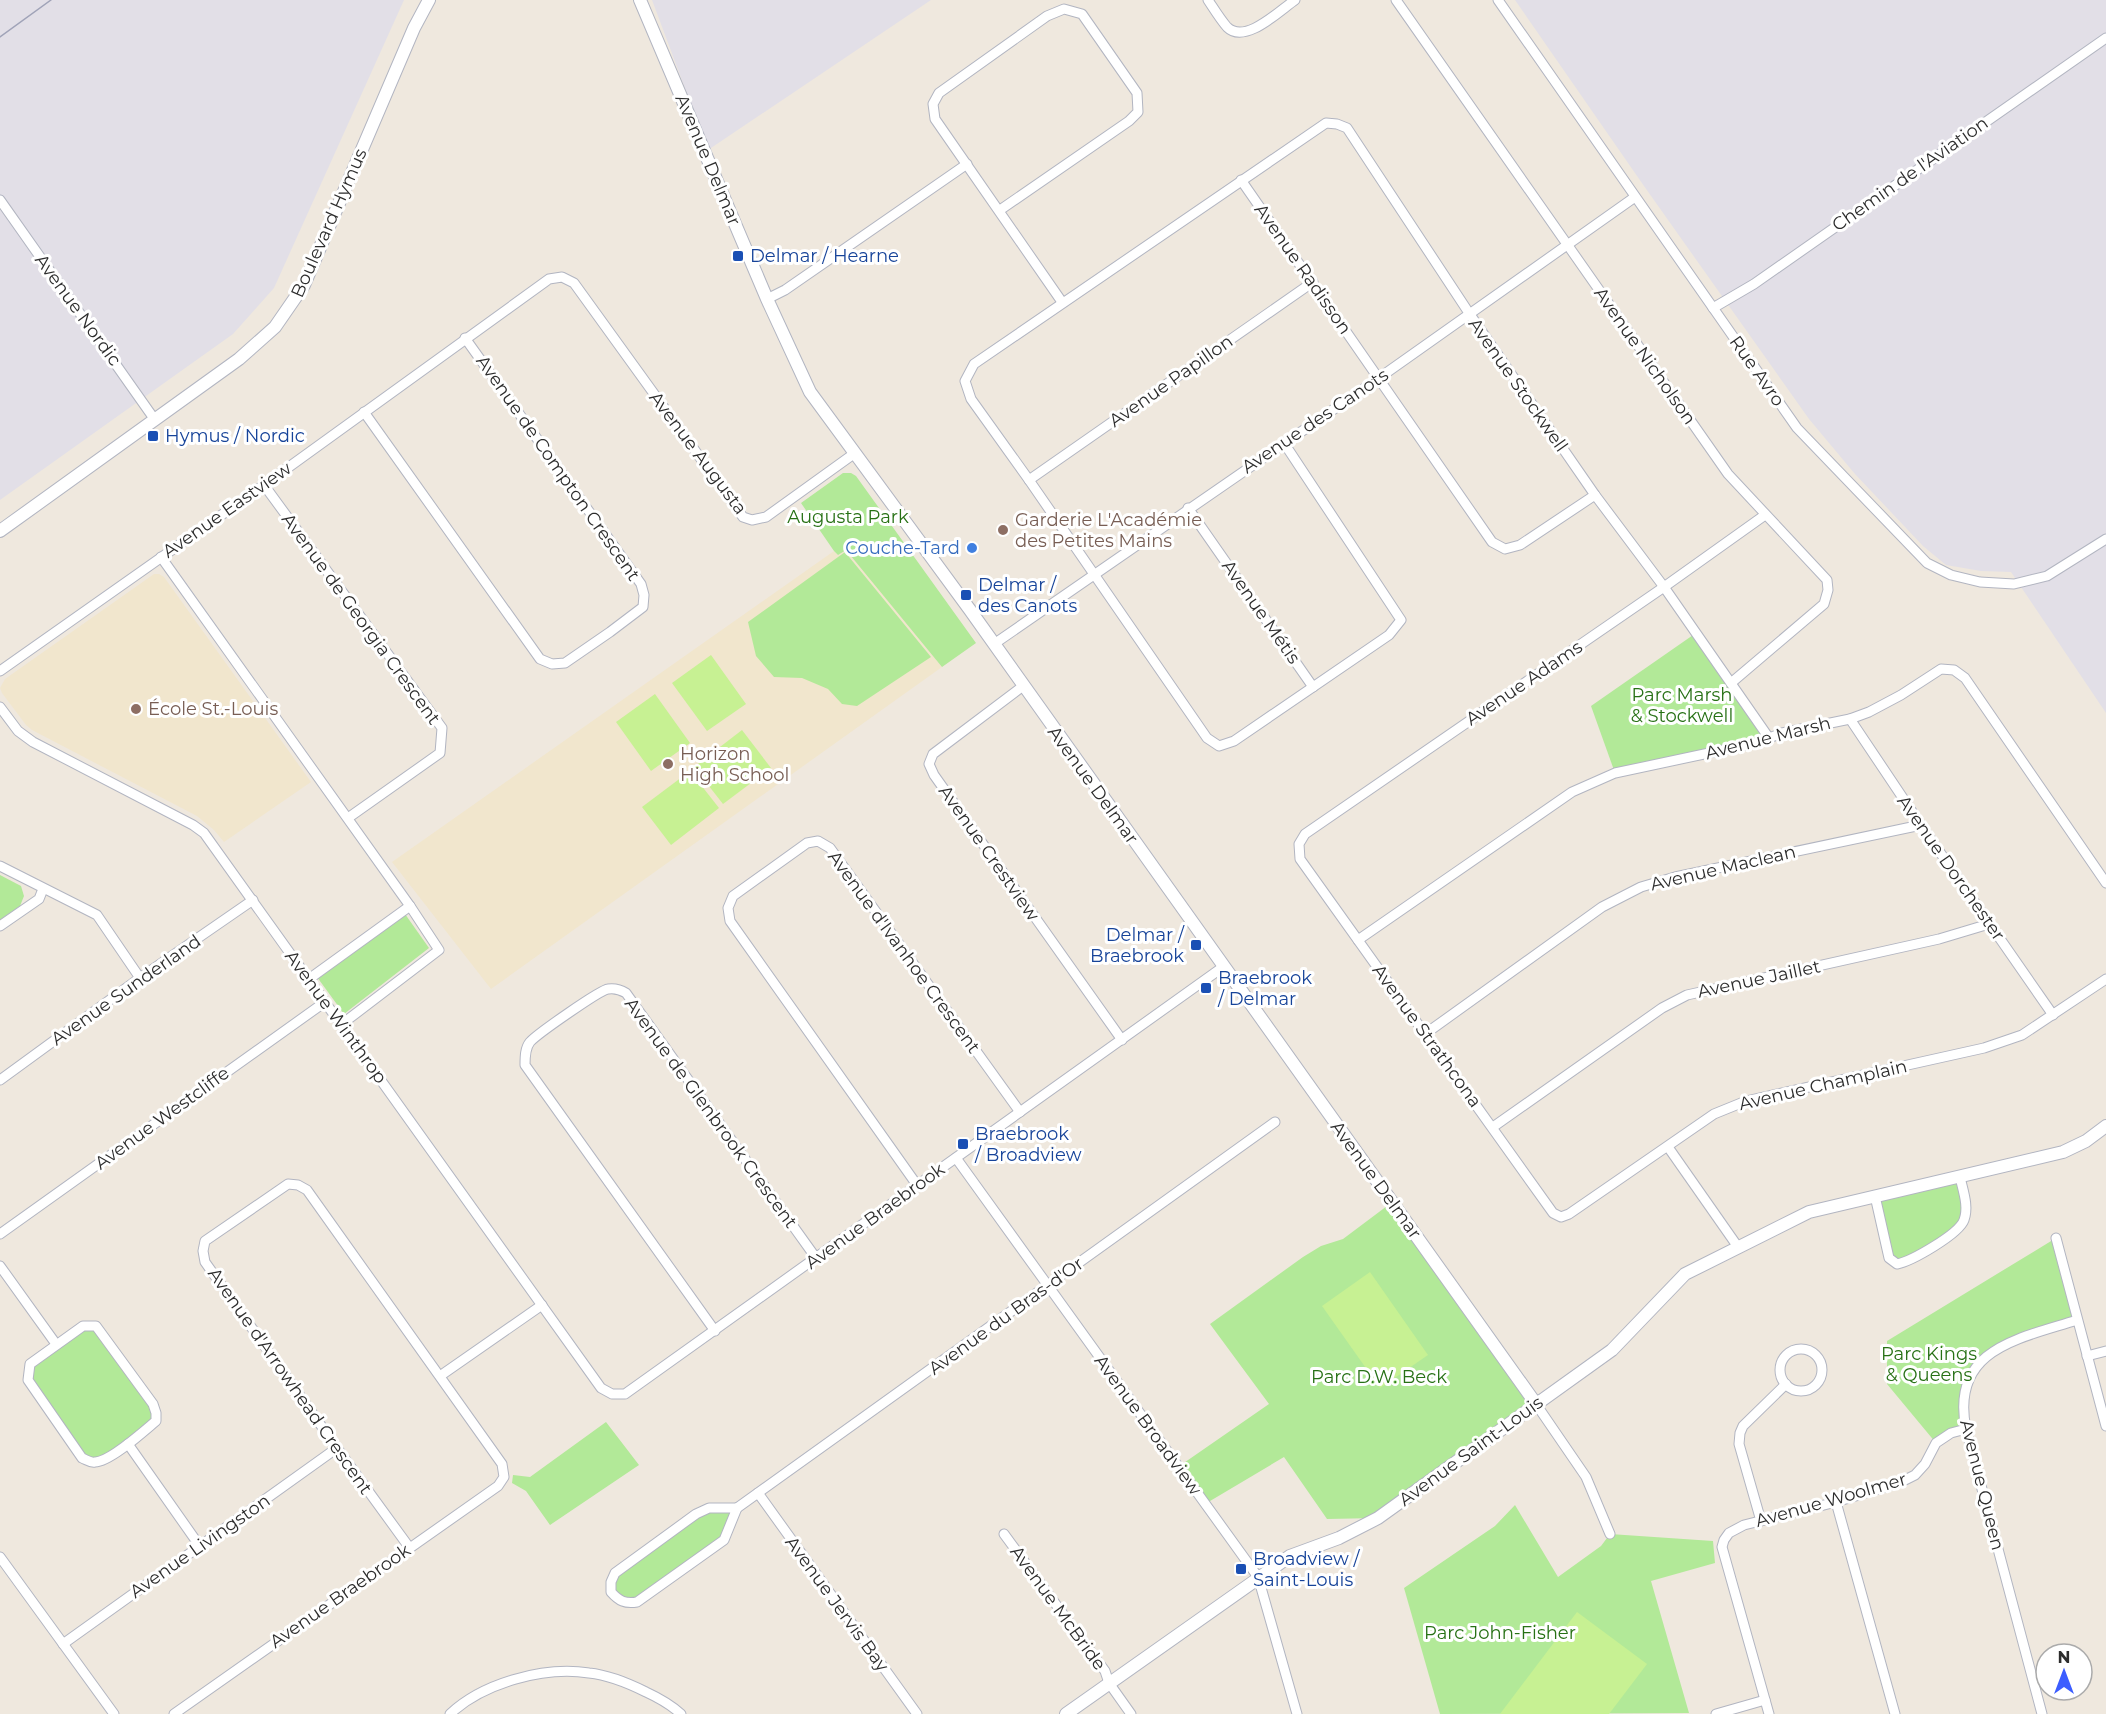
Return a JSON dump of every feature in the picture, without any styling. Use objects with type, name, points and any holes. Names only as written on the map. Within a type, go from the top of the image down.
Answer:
[{"type":"street","name":"Boulevard Hymus","points":[[0,531],[254,348],[275,327],[294,301],[312,269],[404,51],[429,0]]},
{"type":"street","name":"Avenue Delmar","points":[[640,0],[767,298],[810,392],[994,644],[1536,1404],[1586,1477],[1610,1534]]},
{"type":"street","points":[[1208,0],[1228,28],[1238,33],[1250,32],[1295,0]]},
{"type":"street","name":"Avenue Nicholson","points":[[1396,0],[1728,474],[1827,580],[1828,590],[1824,604],[1731,683]]},
{"type":"street","name":"Rue Avro","points":[[1498,0],[1797,428],[1927,563],[1951,575],[1980,582],[2014,584],[2047,576],[2106,539]]},
{"type":"street","points":[[1000,210],[1129,121],[1138,112],[1137,93],[1082,14],[1064,9],[1047,16],[939,93],[933,104],[935,118],[1062,303]]},
{"type":"street","name":"Chemin de l'Aviation","points":[[1713,308],[1754,284],[2106,38]]},
{"type":"street","name":"Avenue Stockwell","points":[[1240,180],[1326,123],[1347,128],[1469,313],[1595,495],[1664,587],[1769,738]]},
{"type":"street","points":[[767,298],[785,290],[967,164]]},
{"type":"street","points":[[1240,180],[974,364],[965,381],[971,399],[1207,738],[1219,746],[1234,741],[1389,635],[1401,620],[1284,443]]},
{"type":"street","name":"Avenue Radisson","points":[[1240,180],[1492,542],[1505,549],[1521,545],[1595,495]]},
{"type":"street","name":"Avenue des Canots","points":[[994,644],[1379,378],[1635,197]]},
{"type":"street","name":"Avenue Nordic","points":[[0,200],[155,420]]},
{"type":"street","name":"Avenue Eastview","points":[[0,671],[264,485],[549,279],[562,277],[574,283]]},
{"type":"street","name":"Avenue Papillon","points":[[1029,480],[1313,282]]},
{"type":"street","name":"Avenue Augusta","points":[[574,283],[743,517],[752,520],[766,517],[855,453]]},
{"type":"street","name":"Avenue de Compton Crescent","points":[[364,412],[540,658],[552,664],[564,663],[610,632],[643,607],[644,595],[641,584],[465,338]]},
{"type":"street","name":"Avenue de Georgia Crescent","points":[[264,485],[442,728],[440,753],[348,818]]},
{"type":"street","name":"Avenue Métis","points":[[1188,508],[1313,687]]},
{"type":"street","name":"Avenue Adams","points":[[1300,860],[1299,844],[1305,834],[1765,515]]},
{"type":"street","points":[[161,557],[348,818],[439,950],[342,1024]]},
{"type":"street","name":"Avenue Marsh","points":[[1358,940],[1572,792],[1615,773],[1850,719],[1901,695],[1941,669],[1954,670],[1965,678],[2106,883]]},
{"type":"street","name":"Avenue Crestview","points":[[1023,686],[933,754],[929,764],[934,775],[1122,1040]]},
{"type":"street","name":"Avenue Winthrop","points":[[0,707],[18,731],[33,742],[193,825],[204,833],[602,1389],[612,1394]]},
{"type":"street","name":"Avenue Dorchester","points":[[1850,719],[2053,1015]]},
{"type":"street","name":"Avenue Maclean","points":[[1425,1034],[1602,907],[1641,887],[1675,877],[1921,825]]},
{"type":"street","name":"Avenue d'Ivanhoe Crescent","points":[[917,1185],[730,921],[728,908],[733,896],[770,869],[807,843],[818,841],[830,848],[1020,1112]]},
{"type":"street","name":"Avenue Strathcona","points":[[1300,860],[1554,1213]]},
{"type":"street","points":[[0,866],[97,915],[140,978]]},
{"type":"street","points":[[0,926],[39,899],[43,889]]},
{"type":"street","name":"Avenue Sunderland","points":[[0,1080],[140,978],[253,900]]},
{"type":"street","points":[[309,979],[410,906]]},
{"type":"street","name":"Avenue Jaillet","points":[[1493,1127],[1662,1008],[1687,995],[1939,939],[1989,924]]},
{"type":"street","name":"Avenue Braebrook","points":[[612,1394],[625,1394],[1223,967]]},
{"type":"street","name":"Avenue Champlain","points":[[1554,1213],[1561,1217],[1569,1214],[1714,1114],[1746,1101],[1984,1048],[2022,1035],[2106,979]]},
{"type":"street","name":"Avenue de Glenbrook Crescent","points":[[715,1331],[525,1065],[525,1053],[529,1043],[606,989],[626,993],[816,1258]]},
{"type":"street","name":"Avenue Westcliffe","points":[[0,1234],[325,1002]]},
{"type":"street","name":"Avenue du Bras-d'Or","points":[[736,1508],[1275,1122]]},
{"type":"street","name":"Avenue Saint-Louis","points":[[1066,1714],[1290,1556],[1339,1538],[1378,1518],[1612,1350],[1685,1274],[1809,1212],[2063,1152],[2086,1141],[2106,1126]]},
{"type":"street","points":[[1668,1147],[1738,1247]]},
{"type":"street","name":"Avenue Broadview","points":[[956,1158],[1258,1577],[1297,1714]]},
{"type":"street","points":[[1875,1196],[1889,1258],[1897,1264],[1909,1262],[1957,1230],[1964,1221],[1966,1206],[1960,1177]]},
{"type":"street","name":"Avenue d'Arrowhead Crescent","points":[[409,1547],[205,1262],[203,1251],[206,1241],[246,1211],[288,1184],[298,1185],[307,1190],[502,1464],[504,1477]]},
{"type":"street","points":[[2056,1238],[2106,1426]]},
{"type":"street","points":[[0,1266],[56,1344]]},
{"type":"street","points":[[440,1376],[542,1305]]},
{"type":"street","name":"Avenue Queen","points":[[2042,1714],[1963,1417],[1964,1395],[1970,1376],[1984,1356],[2007,1343],[2077,1320]]},
{"type":"street","points":[[83,1326],[96,1326],[153,1404],[156,1421],[128,1444],[99,1462],[90,1462],[82,1458],[28,1380],[30,1364],[56,1344],[83,1326]]},
{"type":"street","points":[[1796,1349],[1810,1351],[1815,1355],[1822,1367],[1822,1374],[1815,1386],[1802,1391],[1795,1390],[1786,1384],[1780,1369],[1785,1356],[1796,1349]]},
{"type":"street","points":[[2087,1356],[2106,1351]]},
{"type":"street","points":[[1761,1521],[1739,1444],[1740,1433],[1743,1426],[1786,1384]]},
{"type":"street","name":"Avenue Woolmer","points":[[1765,1700],[1722,1547],[1729,1533],[1744,1525],[1836,1502],[1901,1482],[1915,1475],[1925,1464],[1936,1443],[1951,1434],[1966,1429]]},
{"type":"street","points":[[128,1444],[199,1545]]},
{"type":"street","name":"Avenue Livingston","points":[[63,1644],[337,1448]]},
{"type":"street","name":"Avenue Braebrook","points":[[174,1714],[498,1486],[504,1477]]},
{"type":"street","name":"Avenue Jervis Bay","points":[[758,1493],[917,1714]]},
{"type":"street","points":[[1836,1502],[1895,1714]]},
{"type":"street","points":[[709,1508],[736,1508],[724,1540],[637,1602],[628,1603],[619,1600],[611,1592],[611,1582],[615,1573],[696,1514],[709,1508]]},
{"type":"street","name":"Avenue McBride","points":[[1004,1534],[1105,1671],[1109,1683],[1131,1714]]},
{"type":"street","points":[[0,1557],[114,1714]]},
{"type":"street","points":[[450,1714],[475,1696],[511,1680],[549,1673],[578,1672],[588,1672],[625,1682],[671,1704],[681,1714]]},
{"type":"street","points":[[1716,1714],[1765,1700],[1769,1714]]},
{"type":"shaded area","points":[[0,0],[404,0],[274,288],[233,334],[0,500]]},
{"type":"shaded area","points":[[652,0],[931,0],[708,150]]},
{"type":"shaded area","points":[[1515,0],[2106,0],[2106,713],[2011,572],[1981,571],[1946,565],[1923,546],[1855,474],[1809,419]]},
{"type":"shaded area","name":"Horizon High School","points":[[846,549],[942,667],[491,989],[392,862],[834,551],[838,555]]},
{"type":"shaded area","name":"École St.-Louis","points":[[154,574],[164,577],[311,782],[224,842],[197,816],[32,730],[0,688],[5,679]]},
{"type":"green space","name":"Augusta Park","points":[[843,473],[856,476],[976,643],[942,667],[846,550],[838,555],[834,551],[801,503]]},
{"type":"green space","points":[[845,552],[931,657],[857,706],[842,704],[828,689],[802,678],[774,677],[756,656],[748,622]]},
{"type":"green space","name":"Parc Marsh & Stockwell","points":[[1696,633],[1769,738],[1615,773],[1591,706]]},
{"type":"green space","points":[[711,655],[746,704],[707,731],[672,683]]},
{"type":"green space","points":[[655,694],[690,743],[651,771],[616,722]]},
{"type":"green space","points":[[742,730],[771,768],[723,804],[694,767]]},
{"type":"green space","points":[[690,771],[719,808],[671,845],[642,807]]},
{"type":"green space","points":[[0,875],[21,886],[24,896],[20,906],[0,920]]},
{"type":"green space","points":[[405,914],[429,948],[344,1014],[317,977]]},
{"type":"green space","points":[[1960,1177],[1964,1221],[1909,1262],[1889,1258],[1875,1196]]},
{"type":"green space","name":"Parc D.W. Beck","points":[[1391,1203],[1536,1404],[1378,1518],[1327,1519],[1284,1457],[1205,1504],[1178,1467],[1269,1404],[1210,1324],[1303,1257],[1321,1246],[1343,1239]]},
{"type":"green space","name":"Parc Kings & Queens","points":[[2056,1238],[2077,1320],[2007,1343],[1970,1376],[1966,1429],[1936,1443],[1887,1384],[1887,1341]]},
{"type":"green space","points":[[1370,1272],[1428,1355],[1380,1388],[1322,1306]]},
{"type":"green space","points":[[83,1326],[96,1326],[153,1404],[156,1421],[128,1444],[90,1462],[28,1380],[30,1364]]},
{"type":"green space","points":[[606,1422],[639,1465],[550,1525],[526,1491],[512,1483],[513,1475],[530,1477]]},
{"type":"green space","name":"Parc John-Fisher","points":[[1515,1505],[1558,1577],[1601,1546],[1610,1534],[1713,1541],[1715,1563],[1651,1581],[1689,1713],[1440,1714],[1404,1588],[1495,1526]]},
{"type":"green space","points":[[737,1508],[724,1540],[637,1602],[611,1592],[615,1573],[696,1514]]},
{"type":"green space","points":[[1577,1612],[1647,1664],[1609,1714],[1500,1714]]},
{"type":"tram line","points":[[0,37],[51,0]]},
{"type":"place","name":"Delmar / Hearne","points":[[738,256]]},
{"type":"place","name":"Hymus / Nordic","points":[[153,436]]},
{"type":"place","name":"Garderie L'Académie des Petites Mains","points":[[1003,530]]},
{"type":"place","name":"Couche-Tard","points":[[972,548]]},
{"type":"place","name":"Delmar / des Canots","points":[[966,595]]},
{"type":"place","name":"École St.-Louis","points":[[136,709]]},
{"type":"place","name":"Horizon High School","points":[[668,764]]},
{"type":"place","name":"Delmar / Braebrook","points":[[1196,945]]},
{"type":"place","name":"Braebrook / Delmar","points":[[1206,988]]},
{"type":"place","name":"Braebrook / Broadview","points":[[963,1144]]},
{"type":"place","name":"Broadview / Saint-Louis","points":[[1241,1569]]}]
